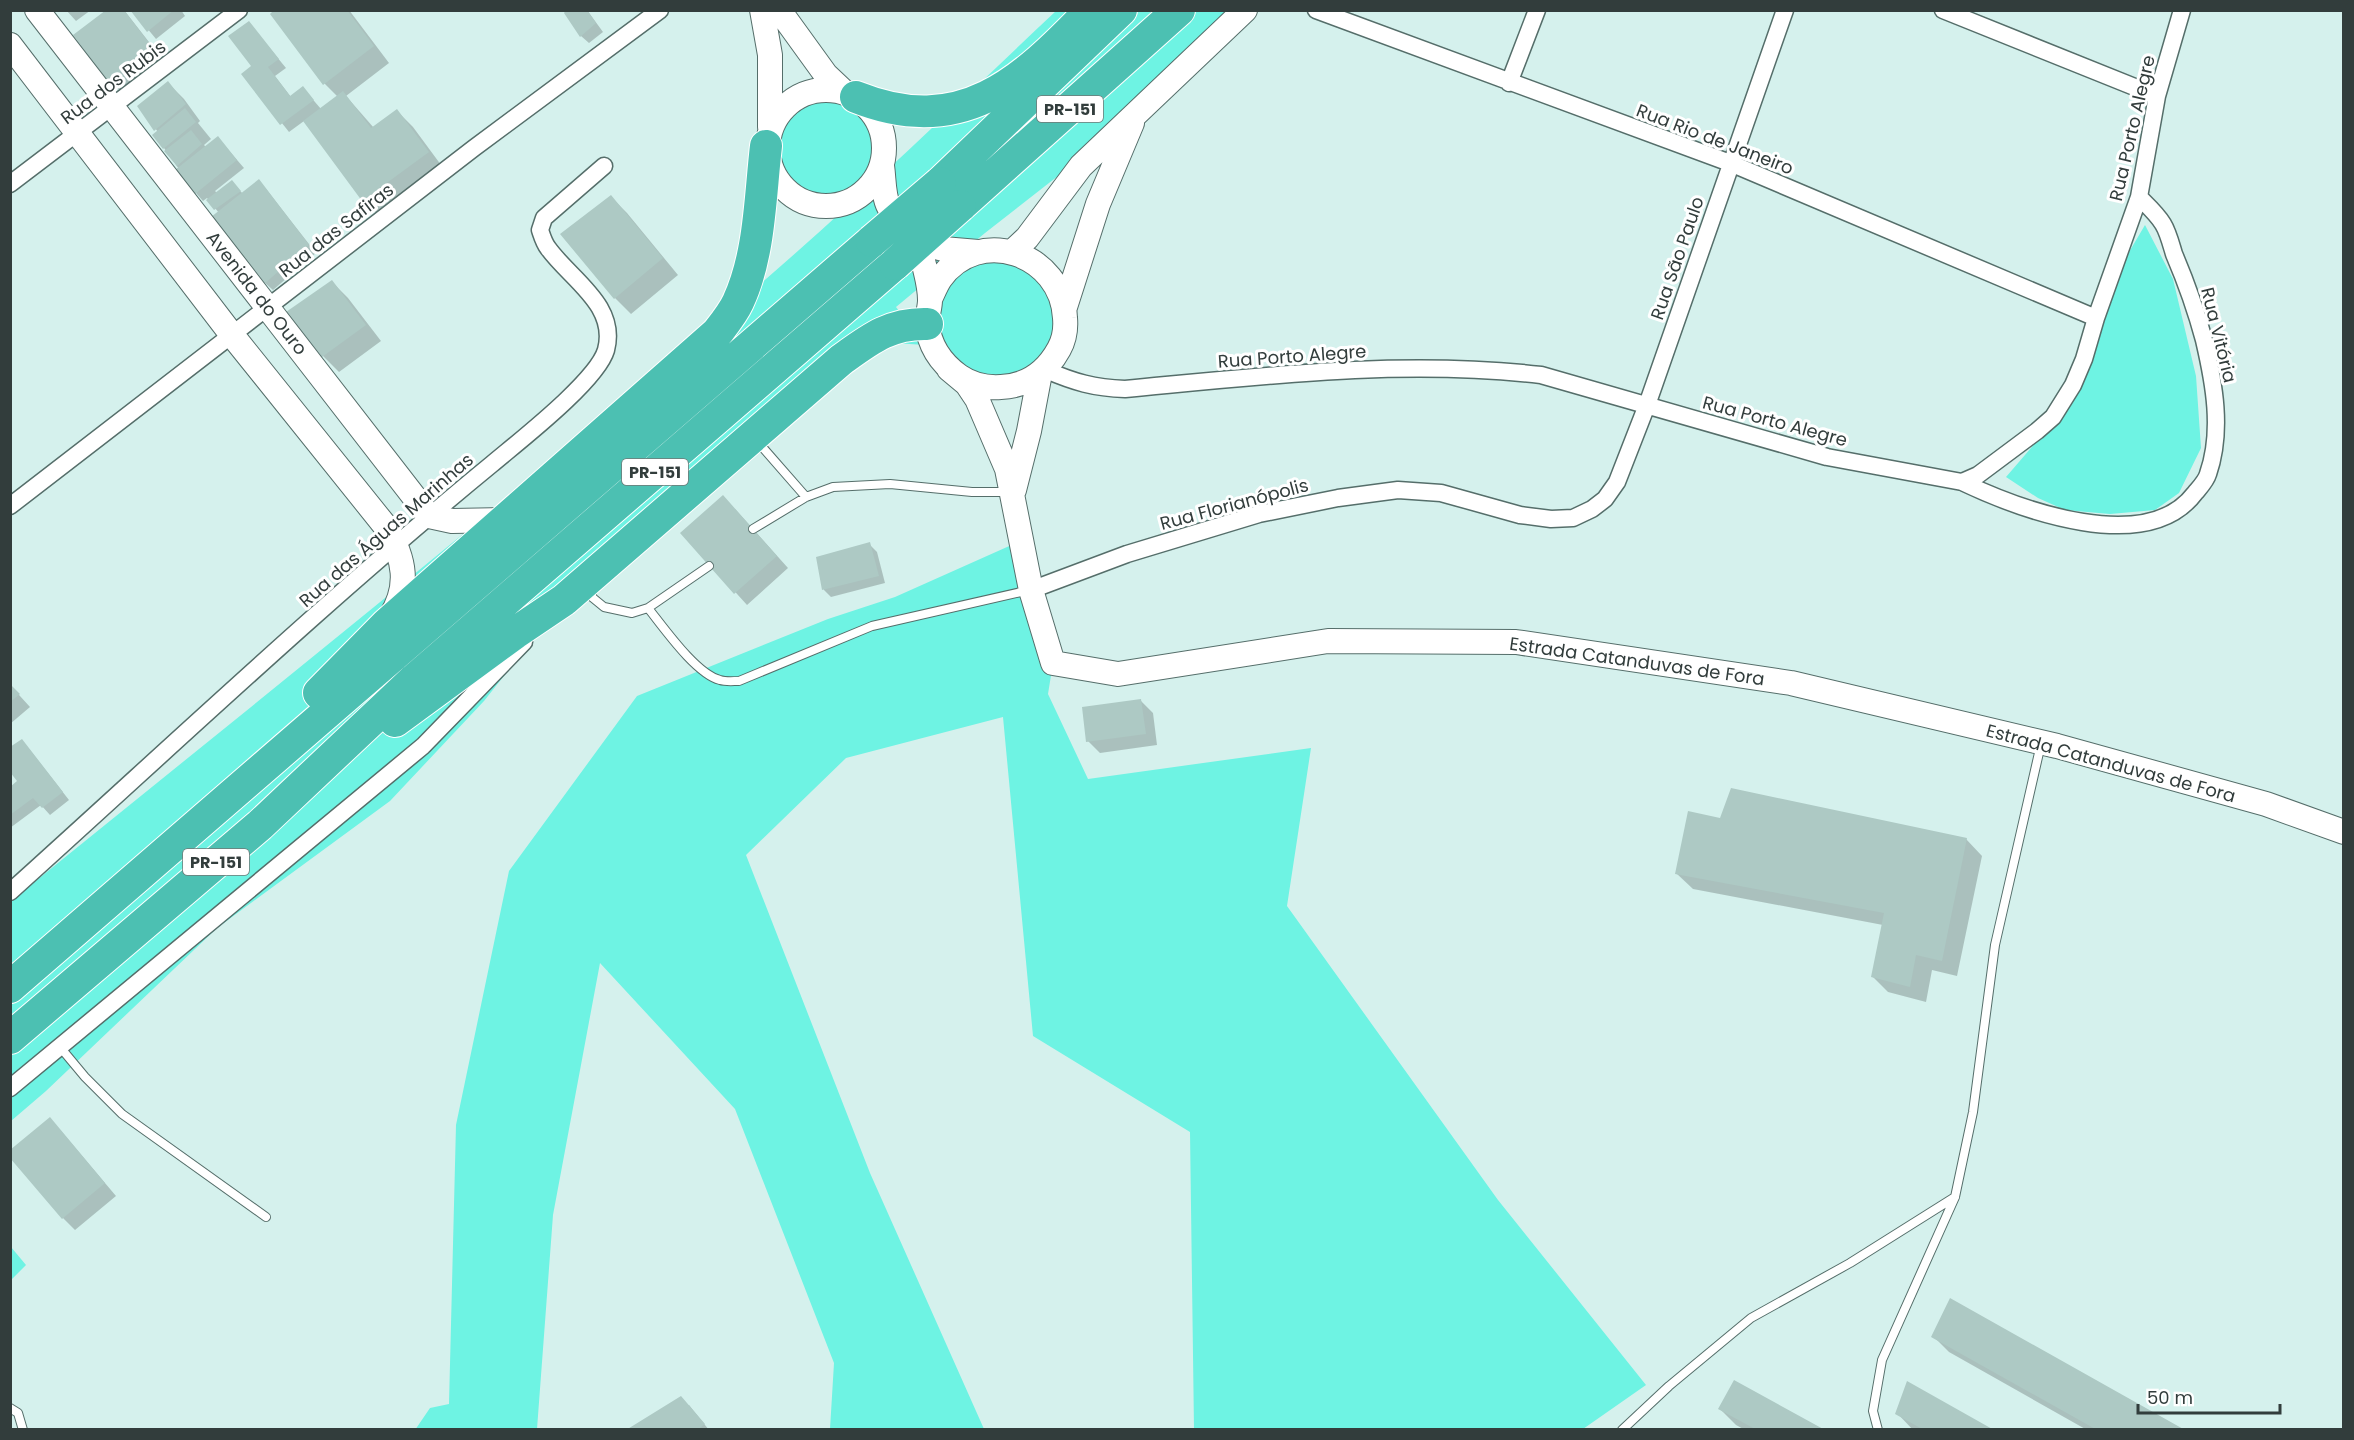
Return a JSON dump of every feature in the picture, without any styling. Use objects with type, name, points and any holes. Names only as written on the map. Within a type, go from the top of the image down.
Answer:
[{"type":"highway","points":[[850,94],[874,104],[911,112],[934,112],[958,108],[982,100],[1020,76],[1091,10]]},
{"type":"highway","name":"PR-151","points":[[10,987],[940,183],[1121,10]]},
{"type":"highway","name":"PR-151","points":[[10,1038],[260,825],[415,679],[895,264],[1179,10]]},
{"type":"highway","points":[[211,813],[233,778],[248,761],[338,675],[387,624],[717,333],[738,304],[748,276],[755,241],[768,136]]},
{"type":"highway","points":[[260,825],[419,702],[575,591],[841,360],[873,337],[929,312]]},
{"type":"street","name":"Avenida do Ouro","points":[[37,10],[429,516]]},
{"type":"street","name":"Rua dos Rubis","points":[[10,184],[239,10]]},
{"type":"street","name":"Rua das Safiras","points":[[10,506],[474,148],[660,10]]},
{"type":"street","points":[[762,10],[770,55],[769,164],[778,182],[786,192],[804,202],[830,207],[888,205]]},
{"type":"street","points":[[779,10],[826,75],[872,111],[882,129],[885,150],[882,166],[875,182],[855,199],[830,207]]},
{"type":"street","points":[[1012,252],[1027,238],[1081,166],[1245,10]]},
{"type":"street","name":"Rua Rio de Janeiro","points":[[1316,10],[1730,163],[2096,318]]},
{"type":"street","points":[[1509,83],[1537,10]]},
{"type":"street","name":"Rua São Paulo","points":[[1592,509],[1605,499],[1617,482],[1647,405],[1785,10]]},
{"type":"street","points":[[1943,10],[2157,96]]},
{"type":"street","name":"Rua Porto Alegre","points":[[1042,371],[1083,384],[1116,389],[1346,369],[1496,370],[1541,375],[1827,457],[1962,482],[1978,475],[2054,417],[2073,385],[2084,359],[2139,196],[2157,96],[2181,10]]},
{"type":"street","points":[[10,45],[232,335],[386,527],[396,544],[402,561],[402,590],[397,606],[387,624]]},
{"type":"street","points":[[768,136],[777,114],[794,98],[819,90],[850,94]]},
{"type":"street","points":[[1065,307],[1098,204],[1136,115]]},
{"type":"street","name":"Rua das Águas Marinhas","points":[[10,892],[396,544],[529,433],[584,383],[605,352],[609,331],[595,298],[547,247],[540,230],[544,218],[604,166]]},
{"type":"street","points":[[882,166],[888,205],[916,242],[929,312],[931,340],[938,356],[949,369],[967,382],[989,388],[1011,387],[1032,379],[1042,371],[1060,347],[1066,327],[1065,307],[1058,288],[1046,271],[1031,259],[1012,252],[943,249],[916,242]]},
{"type":"street","name":"Rua Vitória","points":[[1962,482],[1995,498],[2037,511],[2104,526],[2132,525],[2176,512],[2188,502],[2208,477],[2216,446],[2215,403],[2212,375],[2204,342],[2196,310],[2163,224],[2139,196]]},
{"type":"street","points":[[929,312],[940,279],[957,262],[978,252]]},
{"type":"street","name":"Estrada Catanduvas de Fora","points":[[949,369],[967,384],[977,399],[1007,468],[1031,590],[1053,663],[1118,674],[1328,640],[1516,642],[1791,683],[2042,743],[2266,804],[2343,832]]},
{"type":"street","points":[[1013,492],[1042,371]]},
{"type":"street","name":"Rua Florianópolis","points":[[1031,590],[1127,554],[1259,514],[1338,498],[1398,490],[1441,493],[1520,515],[1551,519],[1573,518],[1592,509]]},
{"type":"street","points":[[429,516],[452,521],[505,520]]},
{"type":"street","name":"PR-151","points":[[10,1088],[423,746],[575,591]]},
{"type":"lane","points":[[754,436],[806,497]]},
{"type":"lane","points":[[753,529],[806,497],[833,487],[890,483],[972,492],[1013,492]]},
{"type":"lane","points":[[575,591],[593,598],[604,607],[632,613],[648,608],[710,566]]},
{"type":"lane","points":[[648,608],[681,649],[713,677],[722,681],[739,681],[872,626],[1031,590]]},
{"type":"lane","points":[[1878,1430],[1874,1411],[1882,1360],[1955,1197],[1973,1112],[1995,945],[2042,743]]},
{"type":"lane","points":[[60,1047],[85,1077],[122,1114],[266,1217]]},
{"type":"lane","points":[[1622,1430],[1669,1386],[1751,1318],[1850,1263],[1955,1197]]},
{"type":"lane","points":[[10,1408],[18,1413],[23,1430]]},
{"type":"green space","points":[[1056,11],[1245,11],[1136,115],[985,233],[896,307],[925,345],[894,343],[878,347],[564,600],[484,701],[390,801],[217,928],[46,1091],[11,1121],[11,901],[376,606],[647,381],[818,233]]},
{"type":"green space","points":[[827,93],[848,97],[866,109],[878,127],[882,148],[878,169],[866,187],[848,199],[827,203],[806,199],[788,187],[776,169],[772,148],[776,127],[788,109],[806,97]]},
{"type":"green space","points":[[2145,225],[2173,279],[2196,376],[2201,448],[2179,493],[2155,510],[2110,514],[2065,510],[2038,498],[2006,477],[2043,434],[2122,264]]},
{"type":"green space","points":[[1011,255],[1063,307],[1051,356],[1007,385],[949,369],[932,300],[968,258]]},
{"type":"green space","points":[[1016,543],[1053,663],[1048,694],[1088,779],[1311,748],[1287,906],[1498,1200],[1646,1385],[1583,1429],[1194,1429],[1190,1132],[1033,1036],[1003,717],[846,758],[746,855],[870,1173],[984,1429],[830,1429],[834,1363],[735,1109],[600,963],[553,1215],[537,1429],[415,1430],[430,1408],[449,1404],[456,1125],[509,871],[637,696],[828,619],[895,597]]},
{"type":"green space","points":[[11,1247],[26,1265],[10,1280]]},
{"type":"building","points":[[106,10],[124,10],[152,47],[108,81],[73,35]]},
{"type":"building","points":[[130,10],[174,10],[147,32]]},
{"type":"building","points":[[274,10],[347,10],[374,46],[323,85],[270,14]]},
{"type":"building","points":[[566,10],[587,10],[596,23],[580,37],[564,13]]},
{"type":"building","points":[[249,21],[279,59],[268,67],[290,96],[303,86],[314,100],[280,125],[241,74],[251,66],[228,36]]},
{"type":"building","points":[[168,81],[186,104],[154,131],[137,106]]},
{"type":"building","points":[[343,91],[371,128],[397,109],[429,152],[362,201],[303,121]]},
{"type":"building","points":[[185,108],[196,122],[163,149],[152,135]]},
{"type":"building","points":[[191,130],[202,144],[177,166],[164,151]]},
{"type":"building","points":[[218,136],[237,160],[195,194],[175,170]]},
{"type":"building","points":[[259,179],[309,245],[264,284],[211,217]]},
{"type":"building","points":[[232,180],[241,191],[214,210],[206,200]]},
{"type":"building","points":[[611,195],[663,258],[614,299],[560,234]]},
{"type":"building","points":[[332,280],[366,325],[322,357],[286,312]]},
{"type":"building","points":[[723,495],[777,556],[734,594],[680,533]]},
{"type":"building","points":[[870,542],[879,576],[822,590],[816,557]]},
{"type":"building","points":[[10,684],[20,694],[10,702]]},
{"type":"building","points":[[1141,699],[1146,734],[1086,742],[1082,707]]},
{"type":"building","points":[[22,739],[63,792],[42,808],[33,798],[10,815],[10,787],[17,781],[10,772],[10,747]]},
{"type":"building","points":[[1731,788],[1967,838],[1942,961],[1916,955],[1910,987],[1871,977],[1884,913],[1675,874],[1688,811],[1720,818]]},
{"type":"building","points":[[50,1117],[105,1183],[62,1219],[10,1158],[10,1150]]},
{"type":"building","points":[[1950,1298],[2185,1430],[2097,1430],[1931,1337]]},
{"type":"building","points":[[1734,1380],[1825,1430],[1757,1430],[1718,1409]]},
{"type":"building","points":[[1907,1381],[1994,1430],[1924,1430],[1895,1414]]},
{"type":"building","points":[[681,1396],[705,1424],[697,1430],[626,1430]]}]
